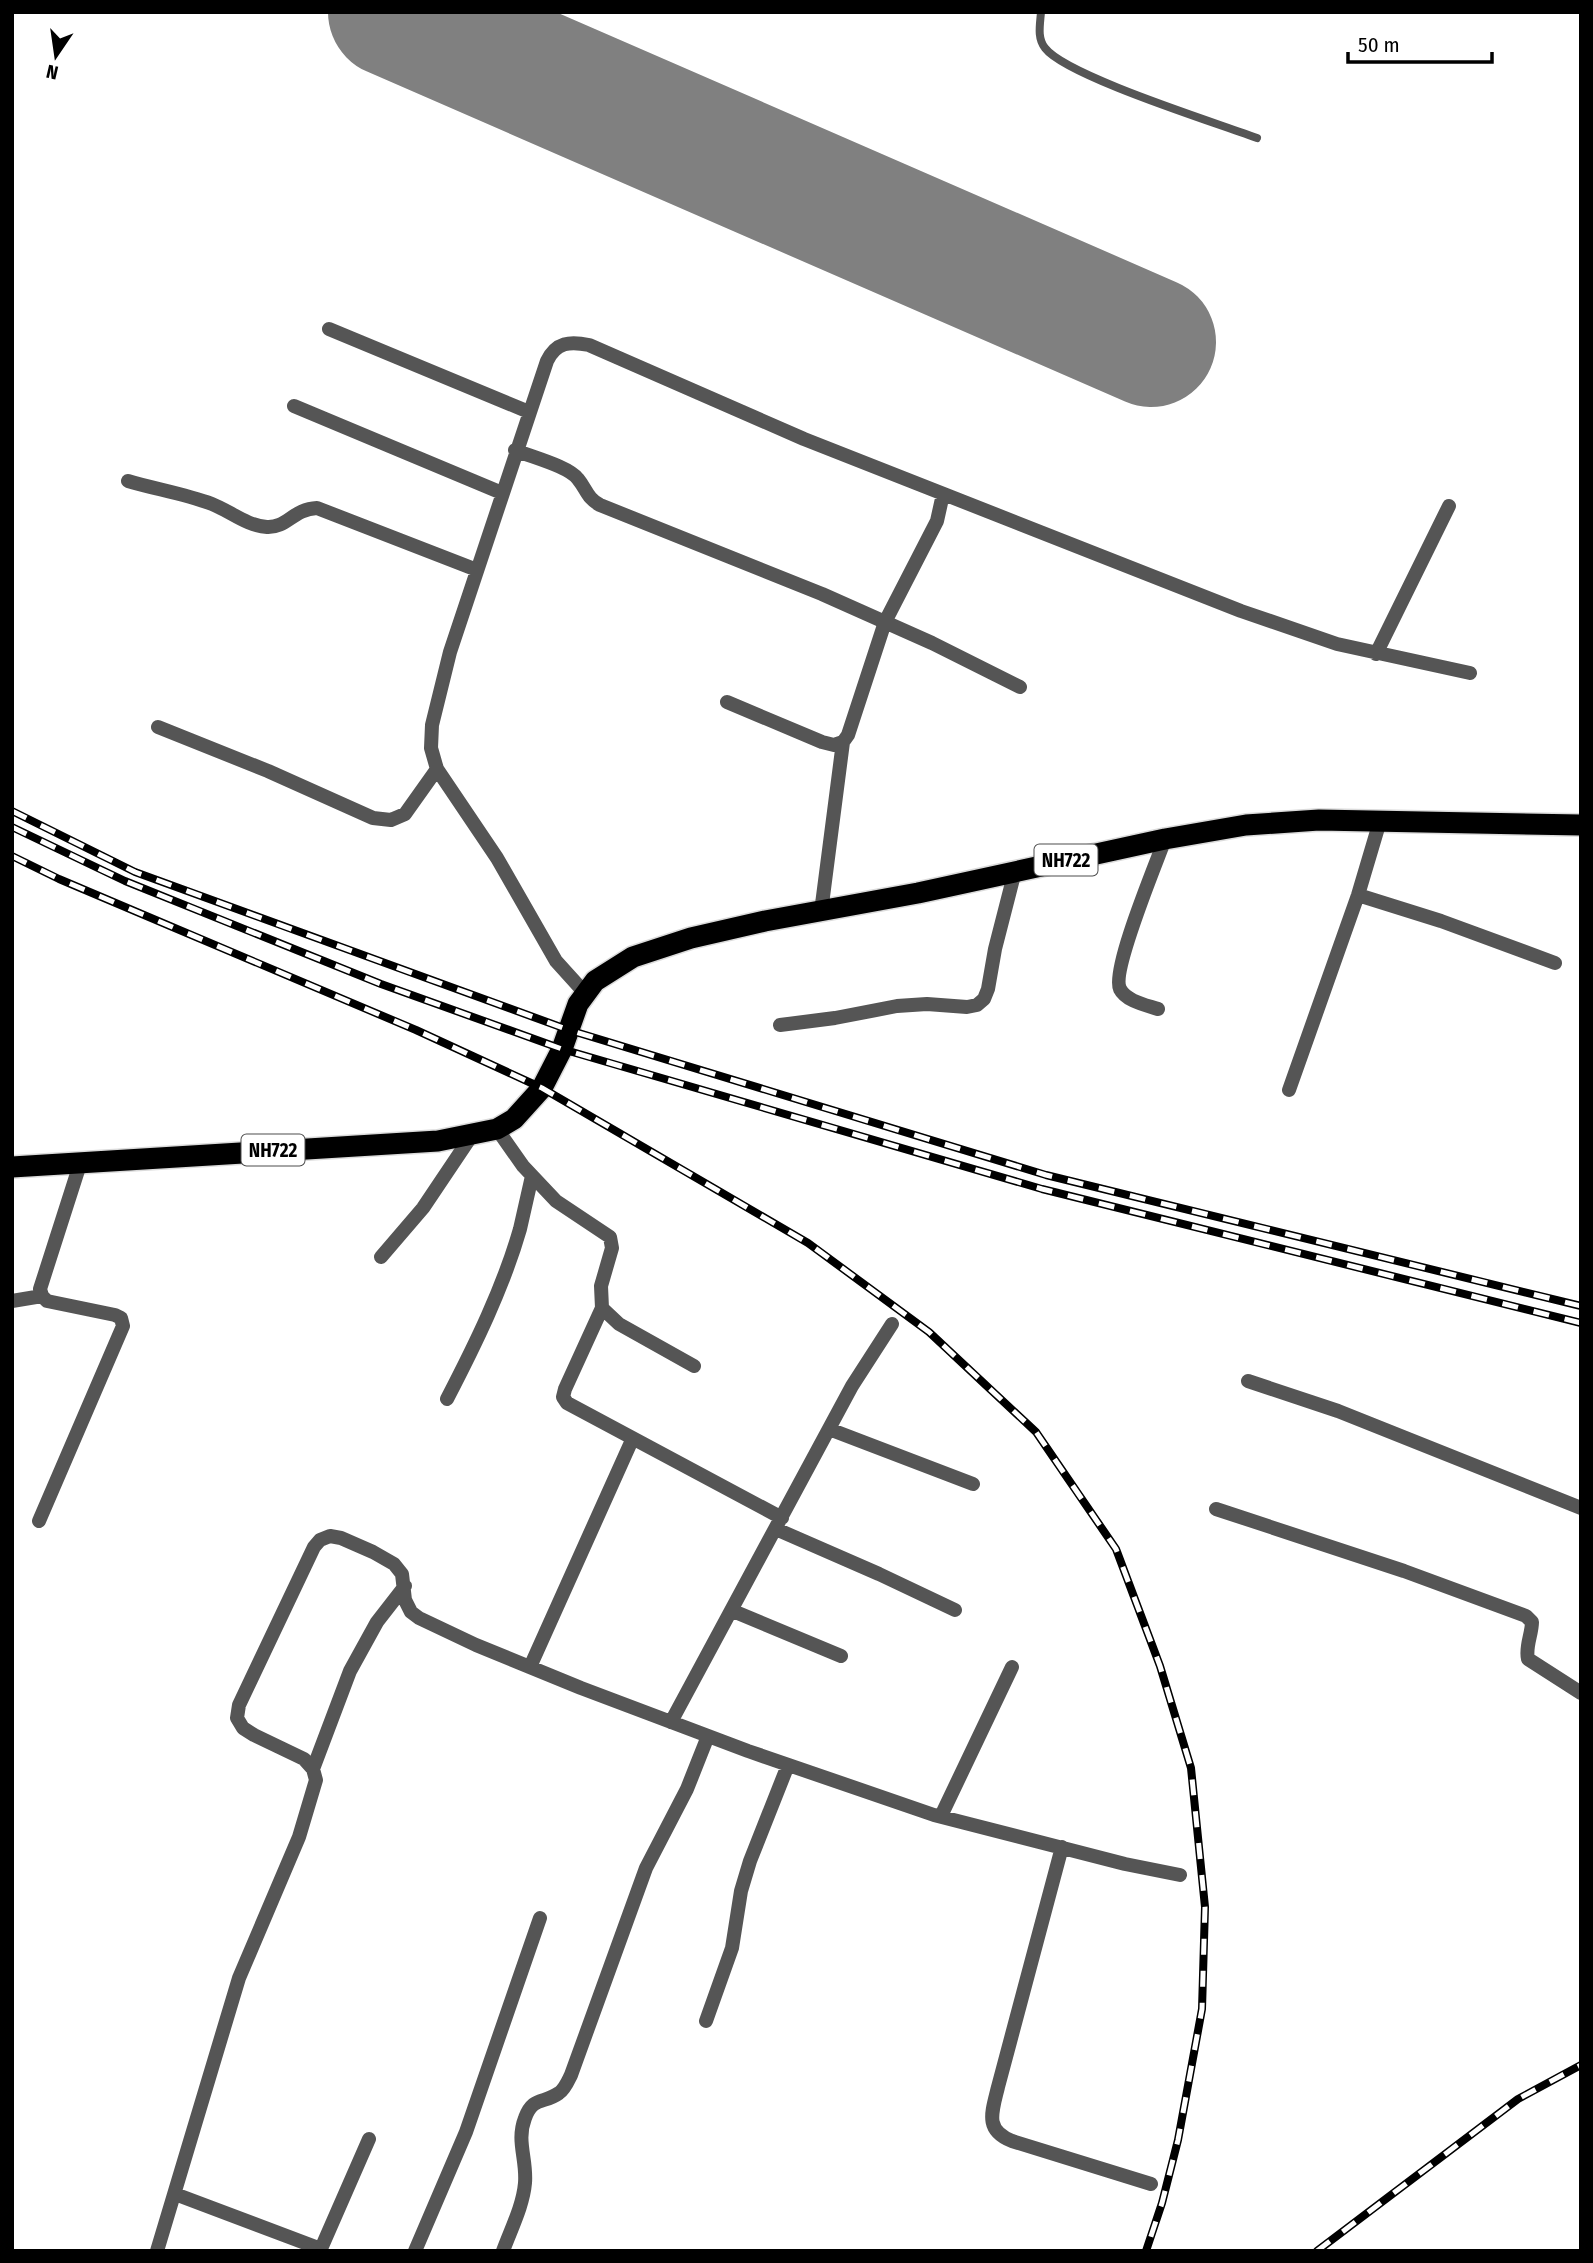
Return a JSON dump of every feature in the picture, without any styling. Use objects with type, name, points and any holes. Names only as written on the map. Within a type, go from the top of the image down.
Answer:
[{"type":"highway","name":"NH722","points":[[12,1167],[438,1141],[497,1129],[514,1119],[542,1088],[562,1049],[584,992],[595,981],[619,965],[657,947],[754,923],[821,912],[1165,839],[1246,825],[1319,820],[1581,825]]},
{"type":"street","points":[[329,329],[529,412]]},
{"type":"street","points":[[584,992],[556,961],[497,858],[437,769],[431,748],[432,726],[450,652],[515,450],[552,351],[561,344],[574,342],[589,345],[804,439],[1241,611],[1324,640],[1376,654],[1469,673]]},
{"type":"street","points":[[294,406],[502,493]]},
{"type":"street","points":[[515,450],[569,472],[578,478],[590,499],[600,505],[750,563],[932,643],[1020,687]]},
{"type":"street","points":[[128,481],[201,500],[238,518],[267,527],[279,526],[297,512],[317,508],[477,570]]},
{"type":"street","points":[[821,912],[844,742],[885,622],[937,521],[943,494]]},
{"type":"street","points":[[1376,654],[1450,506]]},
{"type":"street","points":[[727,702],[822,742],[834,745],[844,742]]},
{"type":"street","points":[[158,727],[292,781],[373,818],[391,820],[405,814],[437,769]]},
{"type":"street","points":[[1289,1090],[1358,895],[1380,821]]},
{"type":"street","points":[[1158,1009],[1122,993],[1118,986],[1118,975],[1123,954],[1165,839]]},
{"type":"street","points":[[780,1025],[897,1006],[977,1005],[984,999],[988,989],[1015,871]]},
{"type":"street","points":[[1358,895],[1441,921],[1555,963]]},
{"type":"street","points":[[497,1129],[532,1176],[556,1201],[603,1231],[613,1242],[601,1286],[602,1308],[563,1397],[567,1403],[779,1523],[955,1610]]},
{"type":"street","points":[[381,1257],[423,1208],[472,1135]]},
{"type":"street","points":[[39,1521],[123,1326],[121,1318],[115,1315],[47,1301],[40,1289],[81,1161]]},
{"type":"street","points":[[447,1399],[471,1351],[507,1264],[519,1230],[532,1176]]},
{"type":"street","points":[[12,1301],[42,1296]]},
{"type":"street","points":[[602,1308],[619,1324],[694,1366]]},
{"type":"street","points":[[671,1722],[852,1385],[892,1324]]},
{"type":"street","points":[[1248,1381],[1338,1410],[1581,1508]]},
{"type":"street","points":[[829,1429],[973,1484]]},
{"type":"street","points":[[530,1667],[632,1440]]},
{"type":"street","points":[[1216,1509],[1404,1571],[1526,1616],[1532,1622],[1528,1659],[1581,1693]]},
{"type":"street","points":[[158,2251],[239,1978],[294,1849],[316,1780],[313,1769],[304,1759],[243,1728],[237,1718],[239,1705],[304,1565],[320,1540],[330,1536],[341,1538],[394,1564],[402,1574],[405,1600],[411,1612],[419,1618],[530,1667],[708,1736],[941,1816],[1125,1864],[1180,1875]]},
{"type":"street","points":[[313,1769],[349,1671],[377,1622],[405,1586]]},
{"type":"street","points":[[733,1611],[841,1656]]},
{"type":"street","points":[[941,1816],[1012,1667]]},
{"type":"street","points":[[503,2251],[525,2184],[525,2167],[520,2145],[525,2117],[537,2101],[559,2094],[570,2075],[646,1868],[688,1789],[708,1736]]},
{"type":"street","points":[[706,2021],[732,1948],[741,1891],[750,1861],[788,1765]]},
{"type":"street","points":[[1062,1847],[1004,2062],[992,2111],[993,2127],[1000,2136],[1012,2141],[1151,2184]]},
{"type":"street","points":[[415,2251],[467,2132],[540,1918]]},
{"type":"street","points":[[175,2194],[321,2250],[369,2139]]},
{"type":"lane","points":[[1041,12],[1039,33],[1043,46],[1053,58],[1113,85],[1257,138]]},
{"type":"runway","points":[[393,12],[1151,342]]},
{"type":"railway","points":[[12,811],[135,872],[569,1030],[1046,1175],[1581,1306]]},
{"type":"railway","points":[[12,827],[125,881],[381,984],[562,1049],[1042,1189],[1581,1323]]},
{"type":"railway","points":[[12,856],[59,879],[416,1030],[542,1088],[808,1243],[929,1332],[1036,1432],[1116,1549],[1160,1666],[1191,1768],[1205,1907],[1202,2009],[1178,2140],[1146,2251]]},
{"type":"railway","points":[[1317,2251],[1518,2099],[1581,2065]]}]
